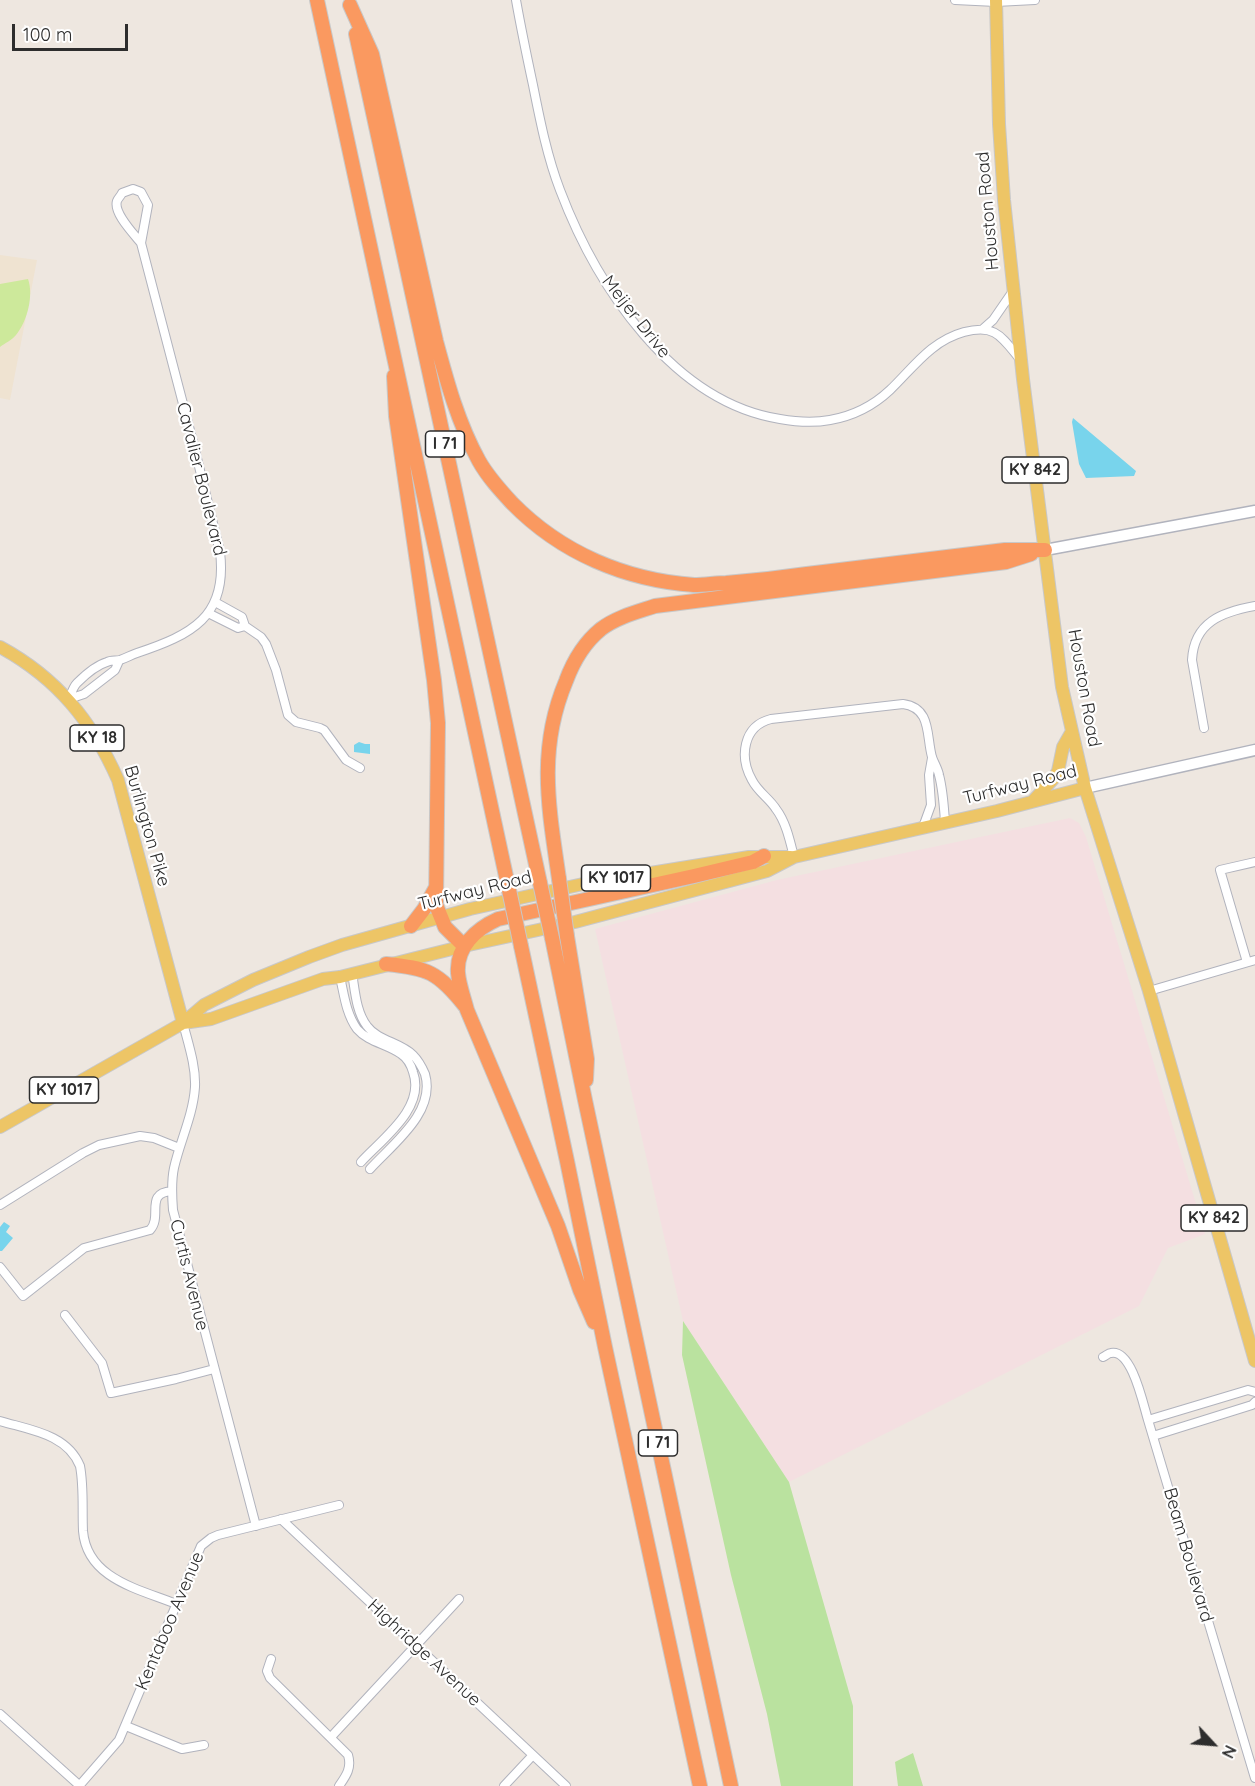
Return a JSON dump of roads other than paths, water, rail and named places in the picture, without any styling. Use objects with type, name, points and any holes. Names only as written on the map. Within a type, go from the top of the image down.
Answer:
[{"type":"highway","name":"I 71","points":[[318,0],[700,1786]]},
{"type":"highway","name":"I 71","points":[[349,2],[552,938],[731,1786]]},
{"type":"highway","points":[[349,2],[372,54],[436,341],[451,395],[462,426],[479,462],[497,488],[529,521],[557,541],[588,558],[620,571],[696,585],[760,580],[1005,550],[1045,550]]},
{"type":"highway","points":[[394,350],[393,395],[434,680],[438,723],[436,905],[440,918],[464,946]]},
{"type":"highway","points":[[585,1100],[587,1059],[548,798],[548,751],[560,694],[571,668],[583,649],[601,629],[625,615],[655,606],[1006,562],[1045,550]]},
{"type":"highway","points":[[605,1347],[580,1290],[558,1226],[467,1010],[458,973],[460,955],[464,946],[484,926],[498,919],[694,876],[753,862],[764,856]]},
{"type":"highway","points":[[411,926],[436,887]]},
{"type":"highway","points":[[386,964],[429,971],[454,993],[467,1010]]},
{"type":"main road","name":"Houston Road","points":[[996,1],[999,124],[1004,200],[1021,360],[1062,687],[1085,788],[1149,991],[1255,1361]]},
{"type":"main road","points":[[1045,550],[1255,511]]},
{"type":"main road","name":"Burlington Pike","points":[[0,647],[40,673],[69,699],[96,736],[108,758],[118,780],[183,1023]]},
{"type":"main road","points":[[1033,801],[1058,771],[1063,747],[1071,733]]},
{"type":"main road","name":"Turfway Road","points":[[183,1023],[211,1019],[323,980],[576,922],[744,877],[766,871],[794,857],[1255,750]]},
{"type":"main road","name":"Turfway Road","points":[[0,1127],[183,1023],[204,1005],[253,980],[342,945],[440,918],[583,884],[764,856],[794,857]]},
{"type":"street","name":"Meijer Drive","points":[[516,0],[550,161],[584,245],[619,301],[638,326],[669,360],[699,385],[724,400],[757,414],[795,421],[829,421],[853,414],[874,403],[891,390],[930,349],[942,341],[961,333],[984,328]]},
{"type":"street","points":[[955,0],[1035,0]]},
{"type":"street","name":"Cavalier Boulevard","points":[[69,699],[76,684],[109,660],[118,661],[182,636],[197,626],[215,602],[221,579],[220,552],[141,243],[117,210],[116,202],[122,193],[133,189],[141,192],[148,205],[141,243]]},
{"type":"street","points":[[1013,290],[993,320],[984,328],[1003,339],[1021,360]]},
{"type":"street","points":[[215,602],[242,617],[245,626],[261,637],[266,644],[276,670],[288,716],[296,722],[324,730],[346,760],[360,768]]},
{"type":"street","points":[[1204,728],[1192,650],[1202,631],[1212,620],[1224,613],[1255,606]]},
{"type":"street","points":[[208,613],[238,628],[245,626]]},
{"type":"street","name":"Cavalier Boulevard","points":[[69,699],[84,694],[115,670],[118,661]]},
{"type":"street","points":[[794,857],[784,823],[776,809],[752,781],[747,770],[746,742],[750,733],[762,721],[910,705],[918,710],[928,728],[932,756],[939,774],[945,822]]},
{"type":"street","points":[[922,827],[931,805],[929,775],[932,756]]},
{"type":"street","points":[[1149,991],[1251,961],[1220,870],[1255,862]]},
{"type":"street","points":[[346,975],[346,1006],[359,1030],[371,1040],[405,1057],[415,1076],[415,1095],[406,1115],[361,1162]]},
{"type":"street","points":[[346,975],[364,1023],[375,1034],[412,1054],[424,1071],[427,1084],[427,1096],[423,1109],[370,1169]]},
{"type":"street","name":"Curtis Avenue","points":[[183,1023],[194,1071],[195,1086],[188,1124],[173,1171],[172,1191],[176,1227],[256,1526]]},
{"type":"street","points":[[0,1205],[99,1145],[140,1136],[154,1138],[179,1148]]},
{"type":"street","points":[[0,1267],[23,1296],[84,1248],[150,1230],[154,1225],[156,1200],[159,1194],[172,1191]]},
{"type":"street","points":[[65,1315],[102,1363],[111,1393],[214,1369]]},
{"type":"street","name":"Beam Boulevard","points":[[1103,1357],[1112,1352],[1120,1354],[1130,1364],[1255,1778]]},
{"type":"street","points":[[1148,1420],[1248,1390],[1255,1392]]},
{"type":"street","points":[[1153,1436],[1252,1406],[1255,1402]]},
{"type":"street","points":[[0,1421],[51,1437],[69,1448],[76,1456],[80,1466],[84,1534],[86,1546],[94,1562],[105,1574],[176,1604]]},
{"type":"street","name":"Kentaboo Avenue","points":[[79,1786],[113,1749],[126,1726],[197,1553],[205,1542],[218,1535],[339,1505]]},
{"type":"street","name":"Highridge Avenue","points":[[281,1519],[566,1786]]},
{"type":"street","points":[[331,1737],[459,1599]]},
{"type":"street","points":[[271,1659],[267,1671],[270,1678],[344,1750],[349,1760],[348,1770],[339,1786]]},
{"type":"street","points":[[0,1714],[79,1786]]},
{"type":"street","points":[[126,1726],[182,1749],[204,1745]]},
{"type":"street","points":[[504,1786],[533,1755]]},
{"type":"water","points":[[1073,418],[1136,471],[1134,476],[1086,478],[1079,464]]},
{"type":"water","points":[[359,742],[370,744],[370,754],[354,752],[354,745]]},
{"type":"water","points":[[4,1222],[10,1226],[6,1232],[13,1238],[0,1251],[0,1227]]}]
